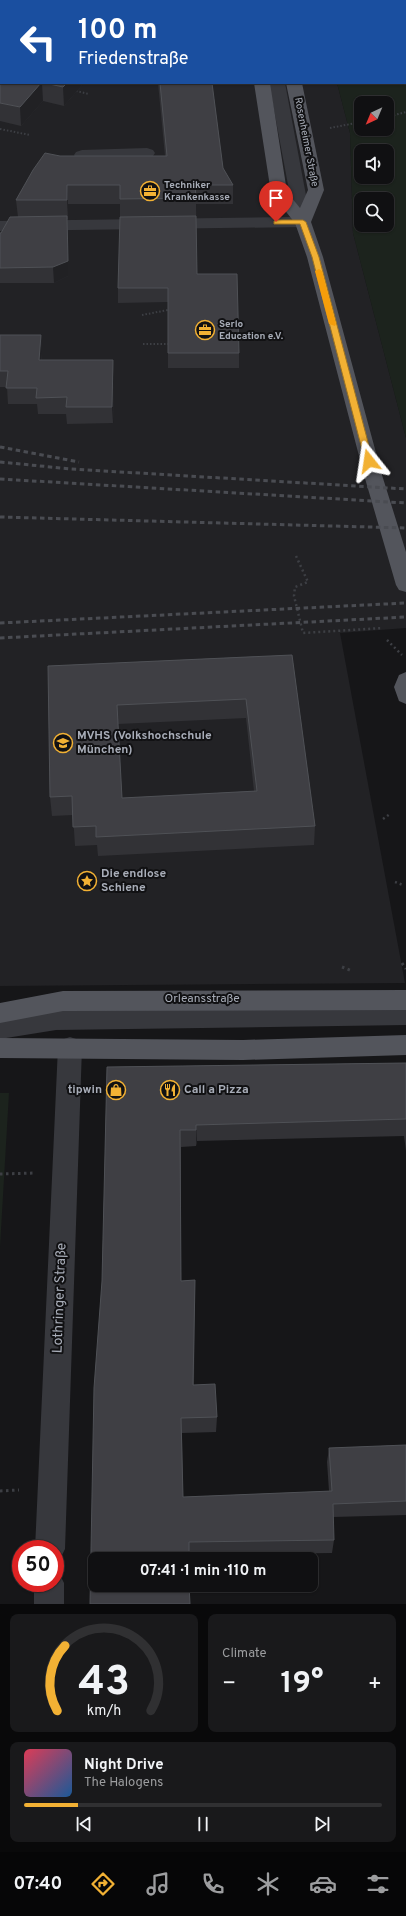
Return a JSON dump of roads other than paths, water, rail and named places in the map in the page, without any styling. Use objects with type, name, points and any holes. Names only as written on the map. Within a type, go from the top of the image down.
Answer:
[{"type":"main road","name":"Rosenheimer Straße","points":[[262,84],[279,193],[303,222],[315,257],[371,468],[406,585]]},
{"type":"main road","name":"Rosenheimer Straße","points":[[294,84],[316,190],[303,222]]},
{"type":"main road","points":[[406,680],[404,687],[406,696]]},
{"type":"main road","name":"Orleansstraße","points":[[0,1013],[63,1000],[406,1000]]},
{"type":"main road","points":[[0,1048],[70,1047],[243,1050],[406,1046]]},
{"type":"street","name":"Rosenheimer Straße","points":[[277,84],[303,222]]},
{"type":"street","points":[[82,155],[147,153]]},
{"type":"street","points":[[0,226],[303,222]]},
{"type":"street","points":[[0,1029],[56,1020],[406,1015]]},
{"type":"street","name":"Lothringer Straße","points":[[50,1540],[70,1047]]},
{"type":"street","points":[[49,1592],[49,1604]]},
{"type":"railway","points":[[0,447],[79,462]]},
{"type":"railway","points":[[0,462],[71,469],[406,489]]},
{"type":"railway","points":[[0,479],[406,503]]},
{"type":"railway","points":[[0,517],[406,528]]},
{"type":"railway","points":[[0,623],[406,603]]},
{"type":"railway","points":[[0,638],[406,617]]},
{"type":"place","name":"Techniker Krankenkasse","points":[[150,191]]},
{"type":"place","name":"Serlo Education e.V.","points":[[205,330]]},
{"type":"place","name":"MVHS (Volkshochschule München)","points":[[63,743]]},
{"type":"place","name":"Die endlose Schiene","points":[[87,881]]},
{"type":"place","name":"tipwin","points":[[116,1090]]},
{"type":"place","name":"Call a Pizza","points":[[170,1090]]}]
